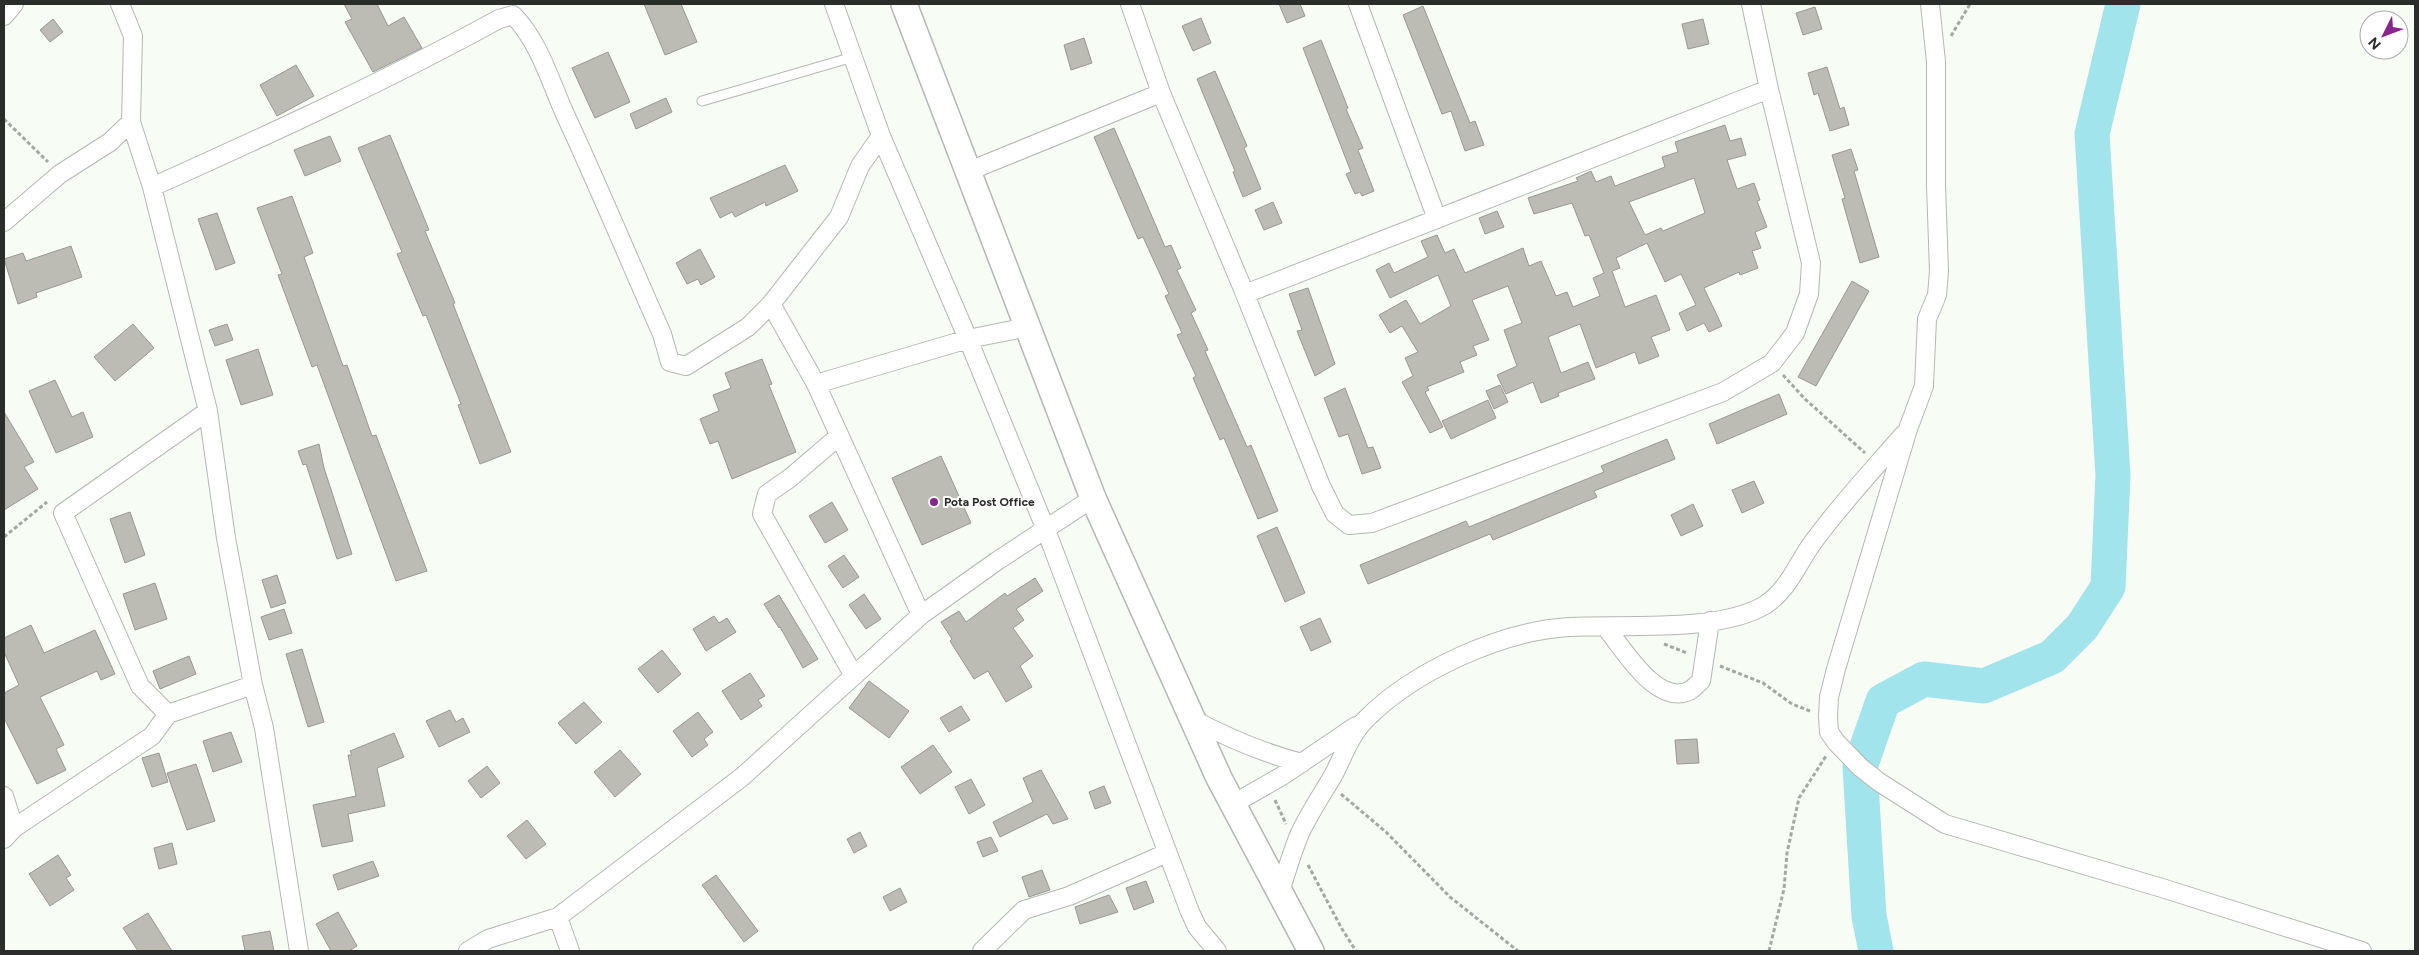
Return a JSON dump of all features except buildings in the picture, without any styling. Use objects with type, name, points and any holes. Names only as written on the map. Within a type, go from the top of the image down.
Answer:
[{"type":"street","points":[[4,16],[14,4]]},
{"type":"street","points":[[120,4],[133,36],[131,122],[152,187],[208,412],[226,538],[253,685],[264,728],[299,951]]},
{"type":"street","points":[[834,4],[880,136],[968,339],[1046,530],[1190,912],[1205,938],[1217,951]]},
{"type":"street","points":[[904,4],[1093,498],[1192,719],[1233,804],[1311,951]]},
{"type":"street","points":[[1130,4],[1161,93],[1245,294],[1321,486],[1335,514],[1349,525],[1372,523],[1713,396],[1772,363],[1794,333],[1809,294],[1811,263],[1769,89],[1751,4]]},
{"type":"street","points":[[1358,4],[1437,219]]},
{"type":"street","points":[[1930,4],[1936,62],[1939,272],[1937,295],[1928,318],[1924,386],[1908,429],[1829,697],[1828,717],[1830,732],[1836,742],[1860,767],[1879,782],[1945,824],[2362,951]]},
{"type":"street","points":[[152,187],[346,99],[419,63],[499,19],[513,15],[524,26],[582,150],[662,334],[670,362],[686,366],[748,327],[771,304],[839,217],[860,166],[880,136]]},
{"type":"street","points":[[1245,294],[1769,89]]},
{"type":"street","points":[[969,171],[1161,93]]},
{"type":"street","points":[[4,222],[60,174],[110,142],[131,122]]},
{"type":"street","points":[[771,304],[816,384],[921,615]]},
{"type":"street","points":[[816,384],[968,339],[1028,327]]},
{"type":"street","points":[[168,714],[140,686],[63,513],[208,412]]},
{"type":"street","points":[[1233,804],[1302,762],[1365,720],[1412,683],[1474,649],[1502,639],[1569,627],[1606,628],[1722,620],[1755,610],[1767,604],[1790,580],[1811,545],[1908,429]]},
{"type":"street","points":[[840,436],[790,478],[767,494],[762,514],[854,676]]},
{"type":"street","points":[[468,951],[488,939],[558,917],[742,777],[921,615],[997,561],[1093,498]]},
{"type":"street","points":[[1606,628],[1651,683],[1665,692],[1676,694],[1689,691],[1701,681],[1710,621]]},
{"type":"street","points":[[4,796],[9,834],[152,736],[168,714],[253,685]]},
{"type":"street","points":[[1192,719],[1223,736],[1268,755],[1302,762]]},
{"type":"street","points":[[1280,892],[1300,832],[1353,736],[1365,720]]},
{"type":"street","points":[[982,951],[1024,910],[1069,896],[1167,854]]},
{"type":"street","points":[[558,917],[570,951]]},
{"type":"lane","points":[[702,101],[853,57]]},
{"type":"path","points":[[4,120],[60,174]]},
{"type":"path","points":[[1772,363],[1805,399],[1878,464]]},
{"type":"path","points":[[4,538],[53,498],[63,513]]},
{"type":"path","points":[[1659,642],[1762,683],[1792,704],[1828,717]]},
{"type":"path","points":[[1770,951],[1784,889],[1787,853],[1799,798],[1836,742]]},
{"type":"path","points":[[1328,783],[1386,832],[1450,897],[1518,951]]},
{"type":"waterway","points":[[1876,951],[1869,916],[1860,767],[1883,701],[1924,679],[1984,686],[2052,657],[2082,627],[2108,587],[2113,475],[2092,134],[2123,4]]},
{"type":"place","name":"Pota Post Office","points":[[934,502]]}]
